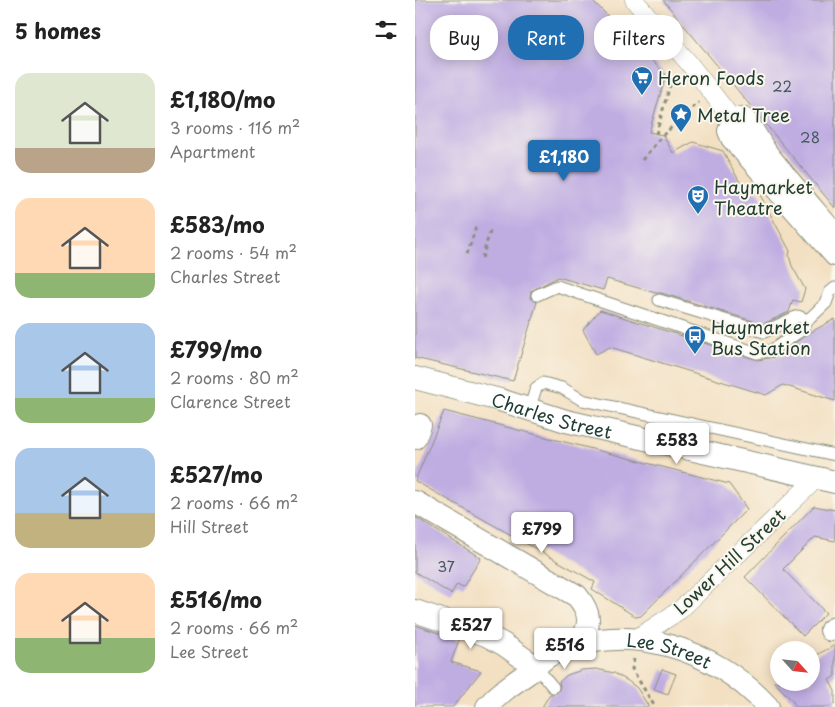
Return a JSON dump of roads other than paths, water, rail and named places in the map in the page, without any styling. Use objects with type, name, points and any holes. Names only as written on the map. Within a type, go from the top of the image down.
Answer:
[{"type":"street","points":[[634,0],[677,49],[733,120]]},
{"type":"street","points":[[733,120],[742,118],[747,121],[767,154],[835,235]]},
{"type":"street","points":[[733,120],[729,131],[732,138],[835,255]]},
{"type":"street","name":"Charles Street","points":[[416,379],[500,400],[566,421],[826,480]]},
{"type":"street","name":"Lower Hill Street","points":[[637,638],[680,610],[826,480]]},
{"type":"street","points":[[415,502],[577,596],[586,607],[589,620],[585,636],[579,645]]},
{"type":"street","points":[[415,611],[486,636],[503,644],[536,667]]},
{"type":"street","name":"Lee Street","points":[[498,703],[551,655],[579,645],[613,639],[637,638],[664,644],[703,658],[728,672],[754,692],[768,707]]},
{"type":"lane","points":[[537,295],[557,286],[757,353],[772,350],[805,325],[831,303],[830,292],[835,288]]},
{"type":"lane","points":[[659,300],[764,332],[799,316],[805,325]]},
{"type":"lane","points":[[529,410],[536,388],[543,383],[562,388],[582,400],[835,455]]},
{"type":"lane","points":[[536,667],[553,687]]},
{"type":"place","name":"Heron Foods","points":[[642,96]]},
{"type":"place","name":"Metal Tree","points":[[681,133]]},
{"type":"place","name":"Haymarket Theatre","points":[[698,215]]},
{"type":"place","name":"Haymarket Bus Station","points":[[695,355]]}]
